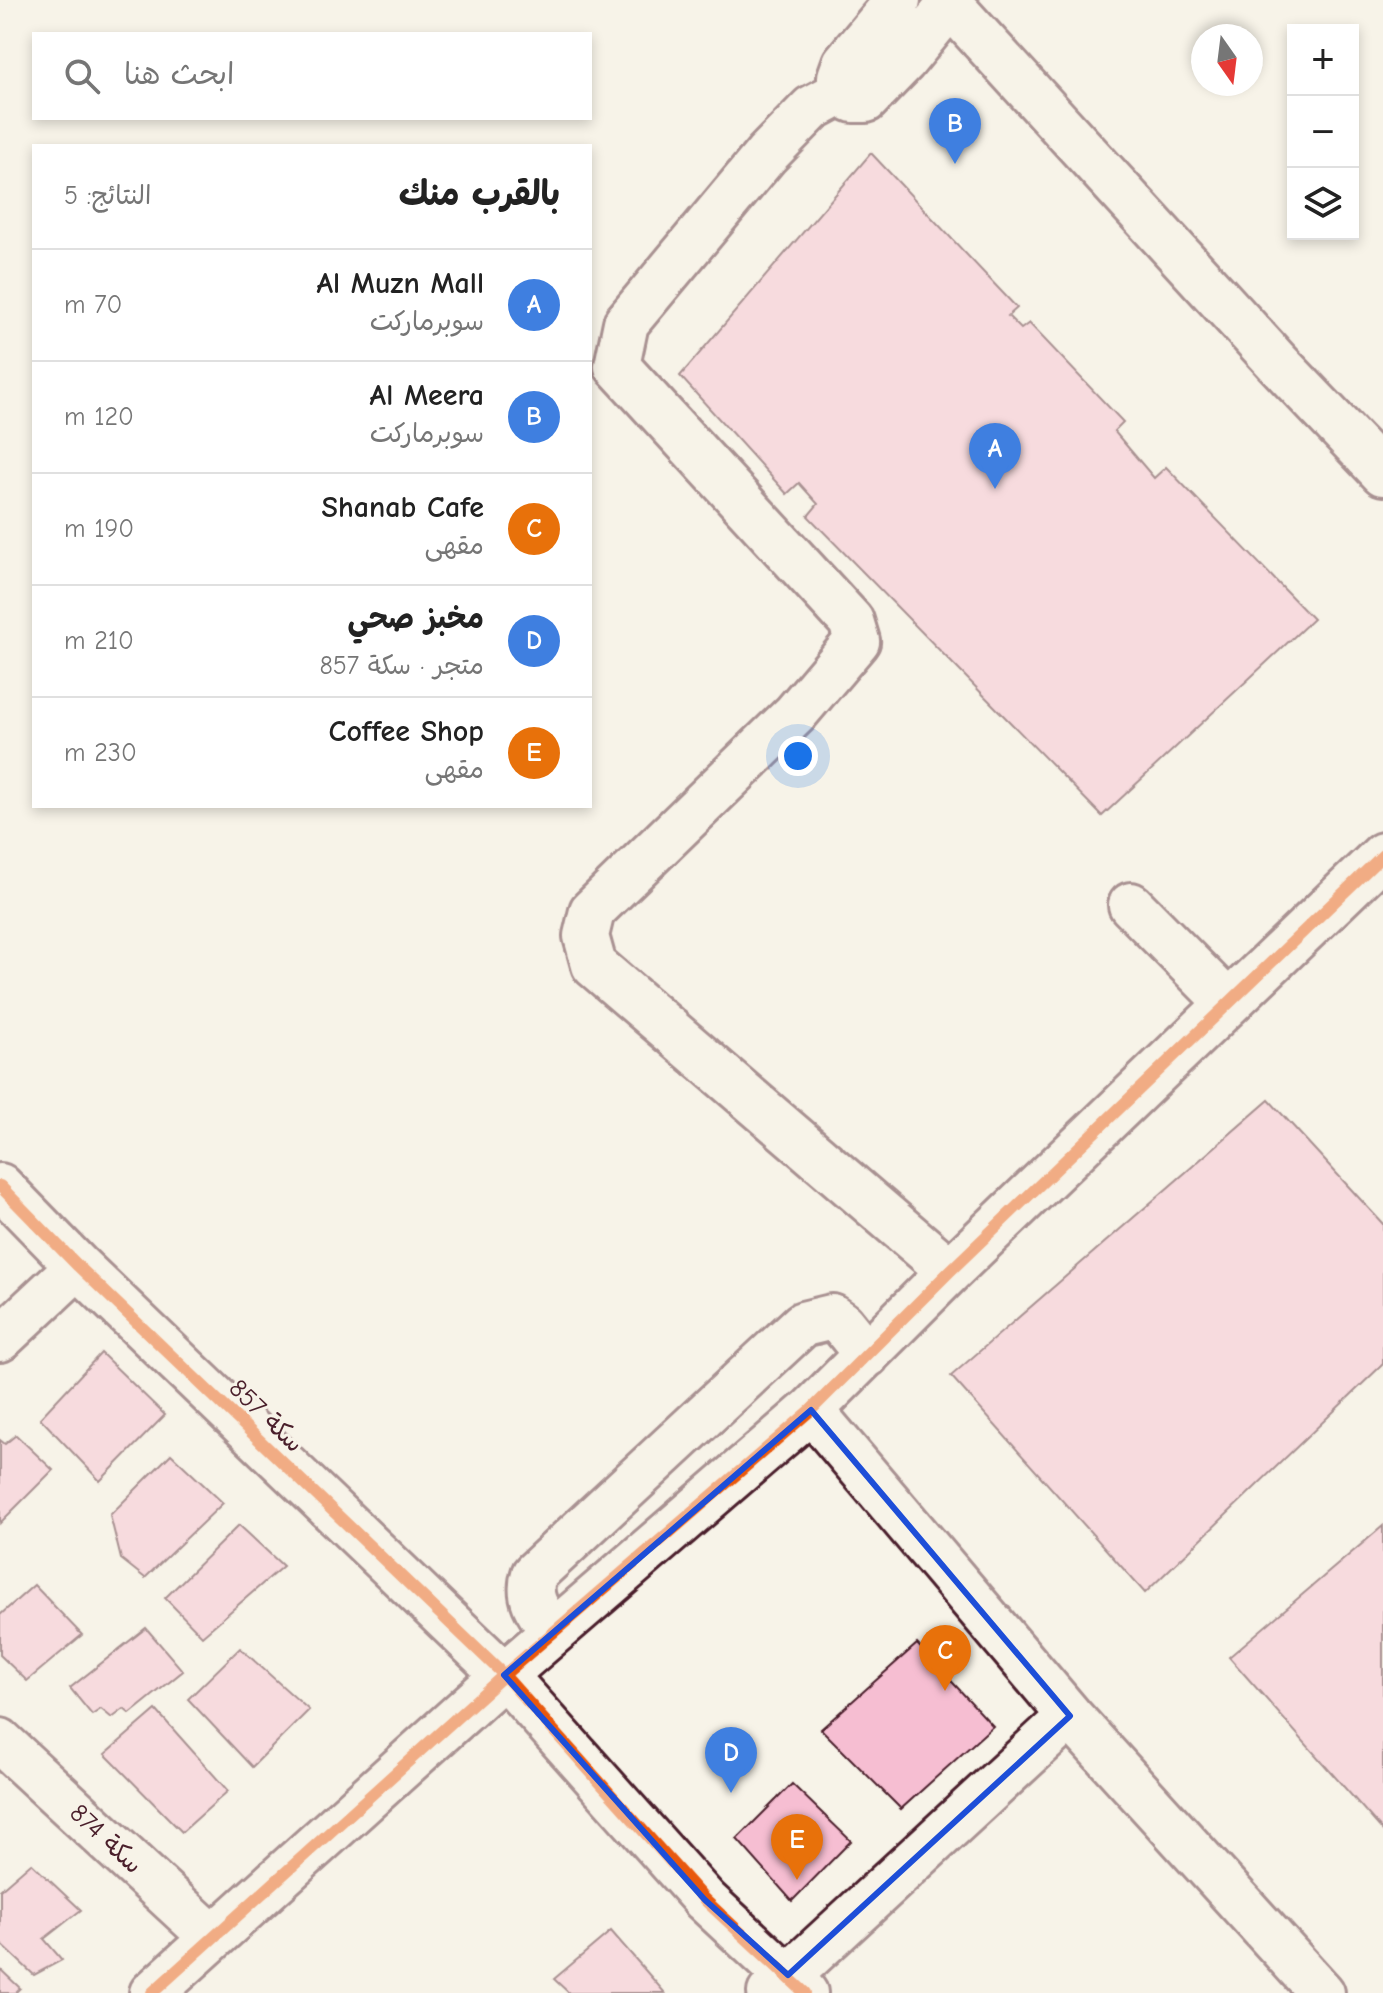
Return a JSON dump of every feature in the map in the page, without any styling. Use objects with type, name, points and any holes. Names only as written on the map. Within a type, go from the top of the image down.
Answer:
[{"type":"street","points":[[853,97],[840,77],[845,63],[898,0]]},
{"type":"street","points":[[950,1271],[594,965],[586,936],[592,911],[795,714],[857,641],[851,621],[617,366],[626,323],[766,155],[812,108],[853,97],[904,61],[948,2],[1276,361],[1383,473]]},
{"type":"street","points":[[152,1993],[504,1675],[811,1410],[950,1271],[1383,855]]},
{"type":"street","points":[[1131,905],[1228,1003]]},
{"type":"street","name":"سكة 857","points":[[0,1186],[78,1266],[504,1675],[705,1900],[788,1987]]},
{"type":"street","points":[[0,1339],[78,1266]]},
{"type":"street","points":[[554,1632],[535,1608],[530,1595],[534,1574],[803,1324],[832,1317],[842,1324],[867,1355]]},
{"type":"street","points":[[811,1410],[1070,1716],[1322,1993]]},
{"type":"street","points":[[788,1987],[1070,1716]]},
{"type":"street","name":"سكة 874","points":[[0,1741],[212,1937]]},
{"type":"highlighted area","points":[[811,1410],[1070,1716],[788,1975],[705,1900],[504,1675]]},
{"type":"building","points":[[871,153],[1017,308],[1008,316],[1021,329],[1029,323],[1123,422],[1114,431],[1154,478],[1166,467],[1313,619],[1102,816],[808,516],[818,504],[799,483],[787,494],[680,376]]},
{"type":"building","points":[[1269,1100],[1383,1224],[1383,1364],[1145,1593],[951,1376]]},
{"type":"building","points":[[101,1353],[165,1415],[100,1481],[40,1418]]},
{"type":"building","points":[[16,1435],[53,1470],[0,1523],[0,1440],[5,1444]]},
{"type":"building","points":[[171,1454],[223,1503],[145,1578],[121,1559],[110,1515]]},
{"type":"building","points":[[239,1525],[283,1566],[202,1636],[165,1598]]},
{"type":"building","points":[[1383,1526],[1383,1831],[1229,1657]]},
{"type":"building","points":[[34,1585],[82,1635],[27,1681],[0,1655],[0,1615]]},
{"type":"building","points":[[146,1628],[183,1671],[130,1714],[124,1709],[112,1718],[101,1709],[92,1715],[70,1688]]},
{"type":"building","points":[[917,1644],[993,1726],[901,1809],[821,1729]]},
{"type":"building","points":[[240,1648],[309,1710],[252,1767],[188,1699]]},
{"type":"building","points":[[156,1710],[228,1791],[182,1832],[105,1754]]},
{"type":"building","points":[[792,1784],[851,1841],[792,1901],[737,1839]]},
{"type":"building","points":[[31,1863],[81,1910],[44,1939],[62,1960],[34,1975],[0,1943],[0,1890]]},
{"type":"building","points":[[611,1931],[665,1993],[569,1993],[554,1979]]},
{"type":"building","points":[[0,1969],[20,1988],[15,1993],[0,1993]]},
{"type":"cycle path","points":[[152,1993],[504,1675],[811,1410],[950,1271],[1383,855]]},
{"type":"cycle path","points":[[0,1186],[78,1266],[504,1675],[705,1900],[805,1993]]},
{"type":"place","name":"Al Meera","points":[[955,164]]},
{"type":"place","name":"Al Muzn Mall","points":[[995,489]]},
{"type":"place","name":"Shanab Cafe","points":[[945,1691]]},
{"type":"place","name":"مخبز صحي","points":[[731,1793]]},
{"type":"place","name":"Coffee Shop","points":[[797,1880]]}]
